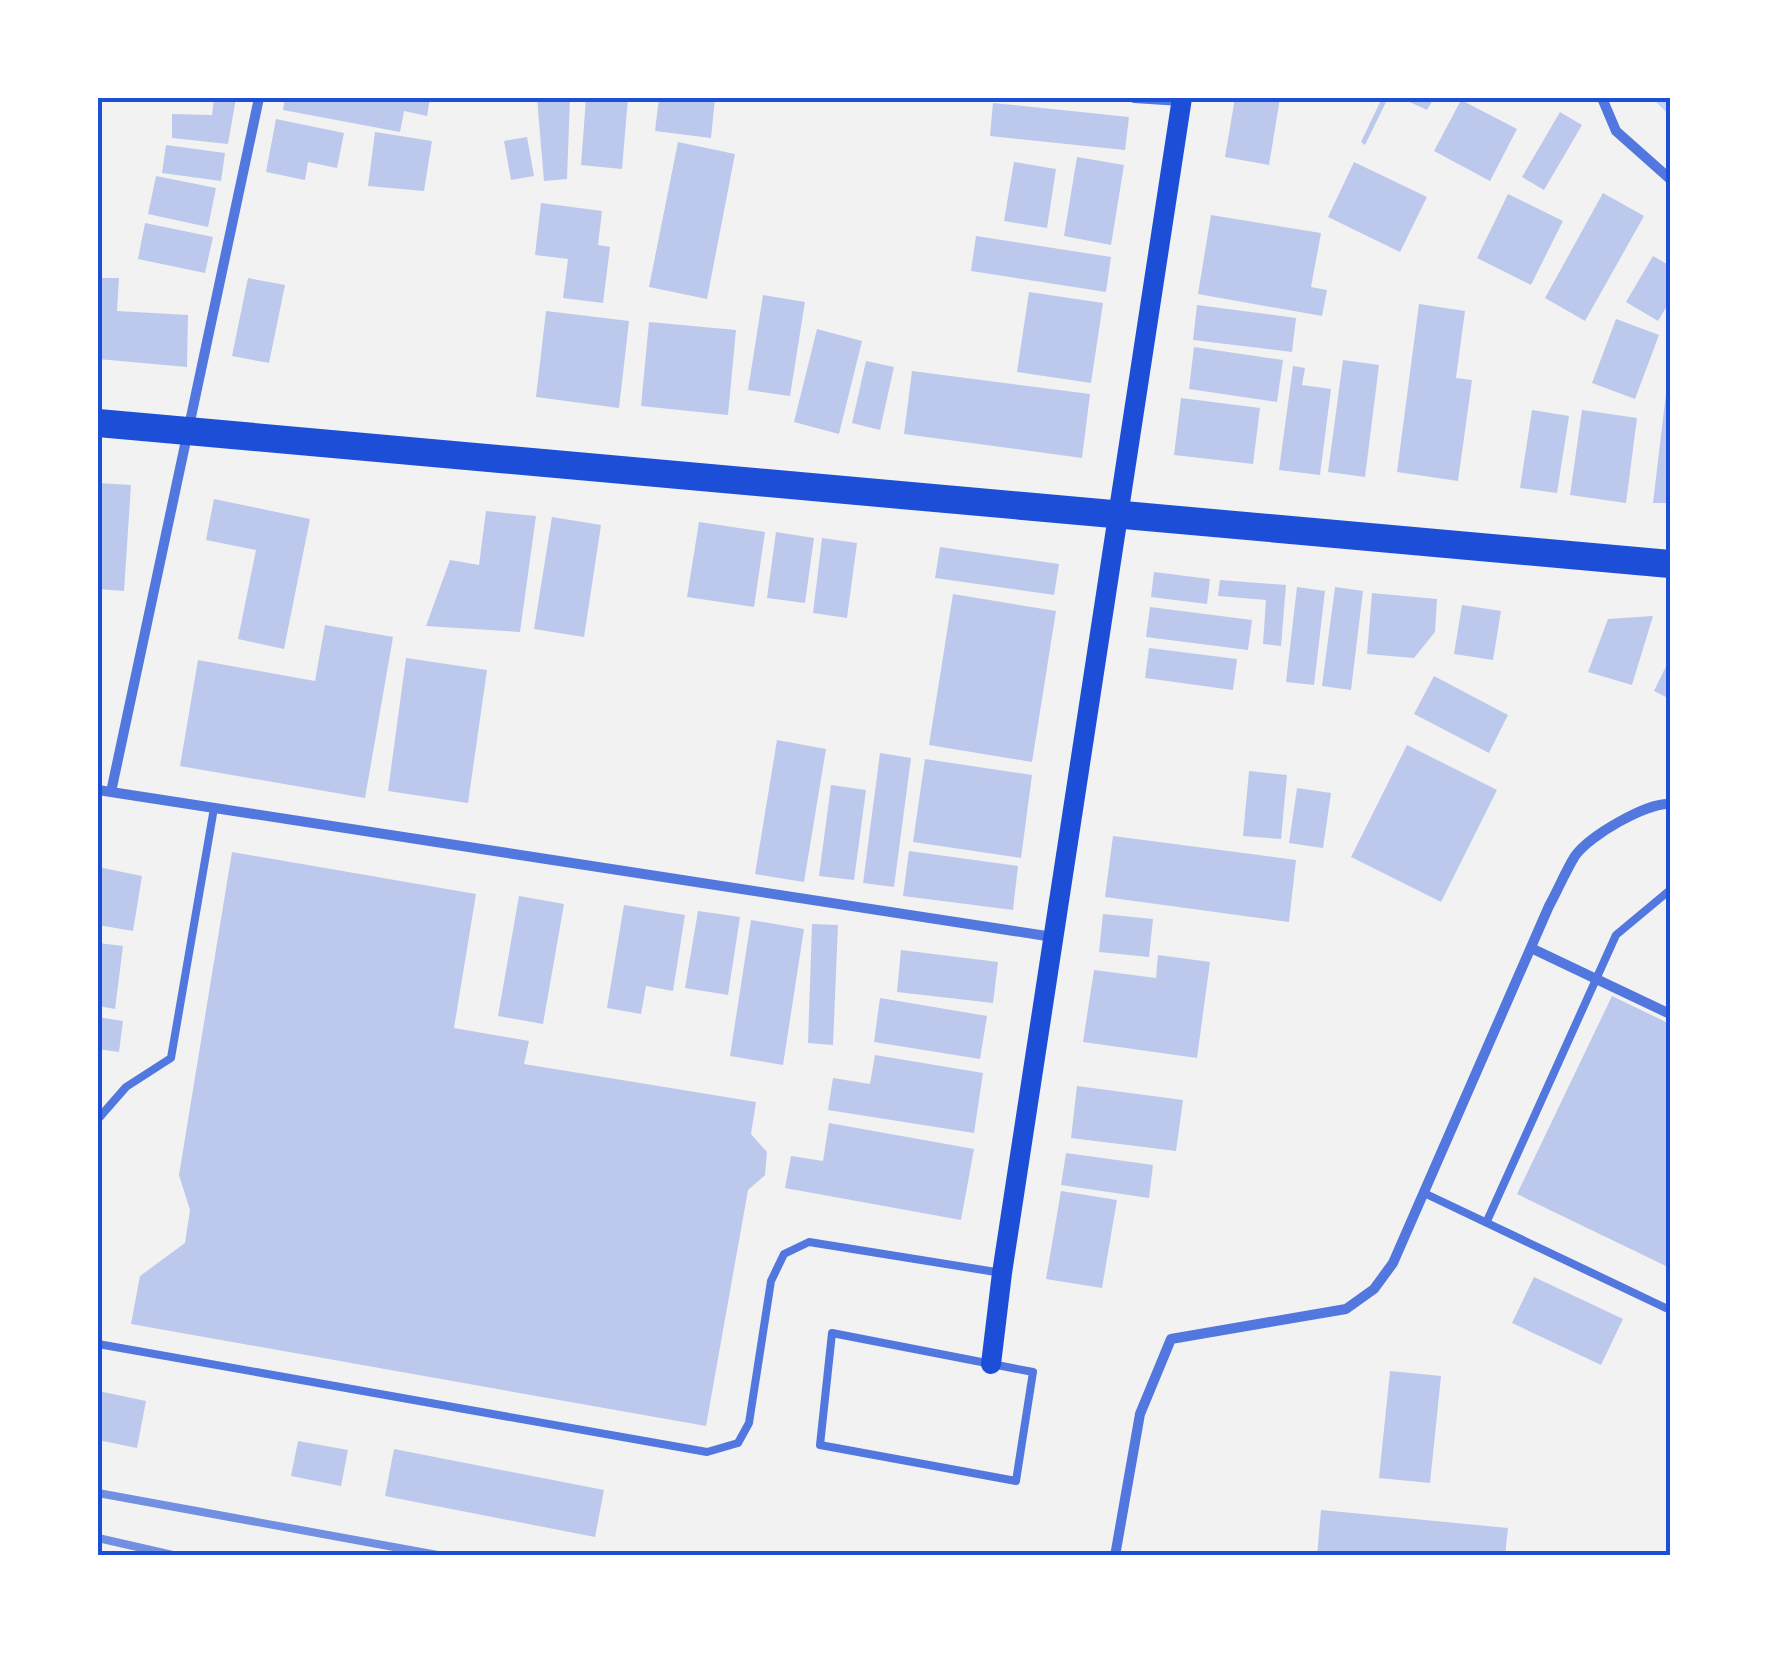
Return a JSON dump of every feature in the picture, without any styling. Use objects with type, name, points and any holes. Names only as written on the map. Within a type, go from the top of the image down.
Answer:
[{"type":"highway","points":[[98,423],[1670,564]]},
{"type":"main road","points":[[990,1364],[1182,100]]},
{"type":"street","points":[[111,792],[259,98]]},
{"type":"street","points":[[1134,98],[1182,100]]},
{"type":"street","points":[[1602,98],[1616,130],[1670,179]]},
{"type":"street","points":[[98,790],[1053,937]]},
{"type":"street","points":[[1115,1556],[1140,1414],[1171,1339],[1346,1309],[1374,1289],[1393,1263],[1531,948],[1577,853],[1612,826],[1660,803],[1670,804]]},
{"type":"street","points":[[1531,948],[1670,1014]]},
{"type":"lane","points":[[98,1119],[126,1087],[171,1058],[214,808]]},
{"type":"lane","points":[[1488,1221],[1616,935],[1670,890]]},
{"type":"lane","points":[[1424,1193],[1670,1310]]},
{"type":"lane","points":[[98,1344],[708,1452],[738,1443],[749,1423],[771,1281],[784,1254],[809,1242],[1002,1273]]},
{"type":"lane","points":[[832,1333],[990,1364],[1034,1372],[1016,1481],[820,1445],[832,1333]]},
{"type":"building","points":[[214,98],[236,98],[228,144],[172,138],[172,114],[212,115]]},
{"type":"building","points":[[285,98],[430,98],[427,116],[404,111],[400,132],[283,110]]},
{"type":"building","points":[[537,98],[570,98],[567,179],[544,181]]},
{"type":"building","points":[[586,98],[628,98],[622,169],[581,165]]},
{"type":"building","points":[[659,98],[715,98],[711,138],[655,131]]},
{"type":"building","points":[[1235,98],[1280,98],[1269,165],[1225,157]]},
{"type":"building","points":[[1382,98],[1388,98],[1365,145],[1361,142]]},
{"type":"building","points":[[1401,98],[1434,98],[1427,110]]},
{"type":"building","points":[[1461,100],[1517,129],[1490,181],[1434,151]]},
{"type":"building","points":[[993,103],[1129,117],[1125,150],[990,136]]},
{"type":"building","points":[[1560,112],[1582,125],[1544,190],[1522,177]]},
{"type":"building","points":[[276,119],[344,133],[337,168],[308,162],[305,180],[266,172]]},
{"type":"building","points":[[375,132],[432,141],[424,191],[368,186]]},
{"type":"building","points":[[527,137],[534,176],[511,180],[504,141]]},
{"type":"building","points":[[678,142],[735,154],[707,299],[649,287]]},
{"type":"building","points":[[166,145],[225,153],[221,181],[162,173]]},
{"type":"building","points":[[1077,157],[1124,165],[1111,245],[1064,236]]},
{"type":"building","points":[[1014,162],[1056,169],[1047,228],[1004,221]]},
{"type":"building","points":[[1354,162],[1427,197],[1400,252],[1328,217]]},
{"type":"building","points":[[156,176],[216,188],[208,227],[148,214]]},
{"type":"building","points":[[1603,193],[1644,216],[1585,321],[1545,298]]},
{"type":"building","points":[[1508,194],[1563,221],[1531,285],[1477,258]]},
{"type":"building","points":[[541,203],[602,211],[598,245],[610,247],[603,303],[563,298],[568,259],[535,255]]},
{"type":"building","points":[[1211,215],[1321,233],[1311,287],[1327,290],[1322,316],[1198,294]]},
{"type":"building","points":[[145,223],[213,237],[205,273],[138,259]]},
{"type":"building","points":[[976,236],[1111,257],[1106,292],[971,271]]},
{"type":"building","points":[[1653,256],[1670,266],[1670,301],[1658,321],[1626,302]]},
{"type":"building","points":[[98,278],[119,278],[117,311],[188,315],[187,367],[98,359]]},
{"type":"building","points":[[248,278],[285,285],[269,363],[232,356]]},
{"type":"building","points":[[1029,292],[1103,303],[1091,383],[1017,372]]},
{"type":"building","points":[[763,295],[805,302],[790,396],[748,390]]},
{"type":"building","points":[[1419,304],[1465,311],[1456,378],[1472,380],[1458,481],[1397,472]]},
{"type":"building","points":[[1197,305],[1296,318],[1292,352],[1193,340]]},
{"type":"building","points":[[546,311],[629,321],[619,408],[536,397]]},
{"type":"building","points":[[1616,319],[1659,335],[1635,399],[1592,383]]},
{"type":"building","points":[[649,322],[736,330],[728,415],[641,406]]},
{"type":"building","points":[[817,329],[862,341],[839,434],[794,422]]},
{"type":"building","points":[[1194,347],[1283,360],[1277,402],[1189,389]]},
{"type":"building","points":[[1343,360],[1379,365],[1365,477],[1328,472]]},
{"type":"building","points":[[866,361],[894,367],[880,430],[852,423]]},
{"type":"building","points":[[1293,366],[1305,368],[1302,385],[1331,389],[1320,475],[1279,470]]},
{"type":"building","points":[[912,371],[1090,394],[1082,458],[904,434]]},
{"type":"building","points":[[1670,384],[1670,503],[1653,503],[1667,385]]},
{"type":"building","points":[[1181,398],[1260,408],[1253,464],[1174,455]]},
{"type":"building","points":[[1532,410],[1569,416],[1557,493],[1520,488]]},
{"type":"building","points":[[1582,410],[1637,418],[1626,503],[1570,495]]},
{"type":"building","points":[[98,483],[131,485],[124,591],[98,589]]},
{"type":"building","points":[[214,499],[310,519],[284,649],[238,639],[256,550],[206,540]]},
{"type":"building","points":[[486,511],[536,516],[520,632],[426,626],[450,560],[479,565]]},
{"type":"building","points":[[552,517],[601,525],[584,637],[534,629]]},
{"type":"building","points":[[699,522],[765,532],[754,607],[687,597]]},
{"type":"building","points":[[776,532],[814,538],[805,603],[767,598]]},
{"type":"building","points":[[822,538],[857,543],[847,618],[813,613]]},
{"type":"building","points":[[940,547],[1059,564],[1054,595],[935,578]]},
{"type":"building","points":[[1154,572],[1210,579],[1207,604],[1151,597]]},
{"type":"building","points":[[1220,580],[1286,585],[1281,646],[1263,644],[1266,600],[1218,596]]},
{"type":"building","points":[[1297,587],[1325,591],[1314,685],[1286,682]]},
{"type":"building","points":[[1335,587],[1363,591],[1351,690],[1322,686]]},
{"type":"building","points":[[1372,593],[1437,599],[1435,632],[1414,658],[1367,654]]},
{"type":"building","points":[[953,594],[1056,611],[1032,762],[929,745]]},
{"type":"building","points":[[1462,605],[1501,611],[1493,660],[1454,654]]},
{"type":"building","points":[[1150,607],[1252,620],[1248,650],[1146,637]]},
{"type":"building","points":[[1653,616],[1632,685],[1588,672],[1608,619]]},
{"type":"building","points":[[325,625],[393,637],[365,798],[180,766],[198,660],[315,681]]},
{"type":"building","points":[[1149,648],[1237,659],[1233,690],[1145,678]]},
{"type":"building","points":[[406,658],[487,670],[468,803],[388,791]]},
{"type":"building","points":[[1670,658],[1670,699],[1654,691]]},
{"type":"building","points":[[1434,676],[1508,715],[1489,753],[1414,714]]},
{"type":"building","points":[[777,740],[826,749],[804,882],[755,874]]},
{"type":"building","points":[[1407,745],[1497,790],[1441,902],[1351,857]]},
{"type":"building","points":[[880,753],[911,758],[894,887],[863,883]]},
{"type":"building","points":[[925,759],[1032,775],[1021,858],[913,842]]},
{"type":"building","points":[[1249,771],[1287,775],[1281,839],[1243,836]]},
{"type":"building","points":[[831,785],[866,790],[854,880],[819,876]]},
{"type":"building","points":[[1297,788],[1331,793],[1323,848],[1289,843]]},
{"type":"building","points":[[1113,836],[1296,860],[1289,922],[1105,897]]},
{"type":"building","points":[[909,851],[1018,866],[1013,910],[903,896]]},
{"type":"building","points":[[232,852],[476,894],[454,1028],[529,1041],[524,1064],[756,1102],[751,1134],[767,1152],[765,1175],[748,1190],[706,1426],[131,1324],[140,1276],[185,1243],[190,1210],[179,1175]]},
{"type":"building","points":[[98,867],[142,876],[133,931],[98,925]]},
{"type":"building","points":[[519,896],[564,904],[543,1024],[498,1016]]},
{"type":"building","points":[[624,905],[685,915],[673,991],[646,986],[641,1014],[607,1008]]},
{"type":"building","points":[[698,911],[740,917],[728,995],[685,988]]},
{"type":"building","points":[[1103,914],[1153,919],[1149,957],[1099,952]]},
{"type":"building","points":[[751,920],[804,929],[783,1065],[730,1056]]},
{"type":"building","points":[[812,924],[838,925],[833,1045],[808,1043]]},
{"type":"building","points":[[98,943],[123,946],[115,1009],[98,1006]]},
{"type":"building","points":[[901,950],[998,962],[993,1003],[897,992]]},
{"type":"building","points":[[1158,955],[1210,962],[1197,1058],[1083,1042],[1094,970],[1156,978]]},
{"type":"building","points":[[1612,996],[1670,1024],[1670,1268],[1517,1194]]},
{"type":"building","points":[[880,998],[987,1016],[980,1059],[874,1042]]},
{"type":"building","points":[[98,1017],[123,1021],[119,1052],[98,1049]]},
{"type":"building","points":[[875,1055],[983,1073],[974,1133],[828,1110],[833,1078],[870,1084]]},
{"type":"building","points":[[1077,1086],[1183,1100],[1176,1151],[1071,1138]]},
{"type":"building","points":[[829,1123],[974,1149],[961,1220],[785,1188],[791,1156],[823,1161]]},
{"type":"building","points":[[1066,1153],[1153,1165],[1149,1198],[1061,1185]]},
{"type":"building","points":[[1061,1191],[1117,1200],[1102,1288],[1046,1279]]},
{"type":"building","points":[[1534,1277],[1623,1319],[1601,1365],[1512,1323]]},
{"type":"building","points":[[1390,1371],[1441,1376],[1430,1483],[1379,1478]]},
{"type":"building","points":[[98,1391],[146,1401],[137,1448],[98,1440]]},
{"type":"building","points":[[298,1441],[348,1450],[341,1486],[291,1476]]},
{"type":"building","points":[[394,1449],[604,1490],[595,1537],[385,1496]]},
{"type":"building","points":[[1321,1510],[1508,1528],[1505,1556],[1317,1556]]},
{"type":"waterway","points":[[1660,98],[1670,108]]},
{"type":"railway","points":[[98,1493],[443,1556]]},
{"type":"railway","points":[[98,1538],[177,1556]]}]
